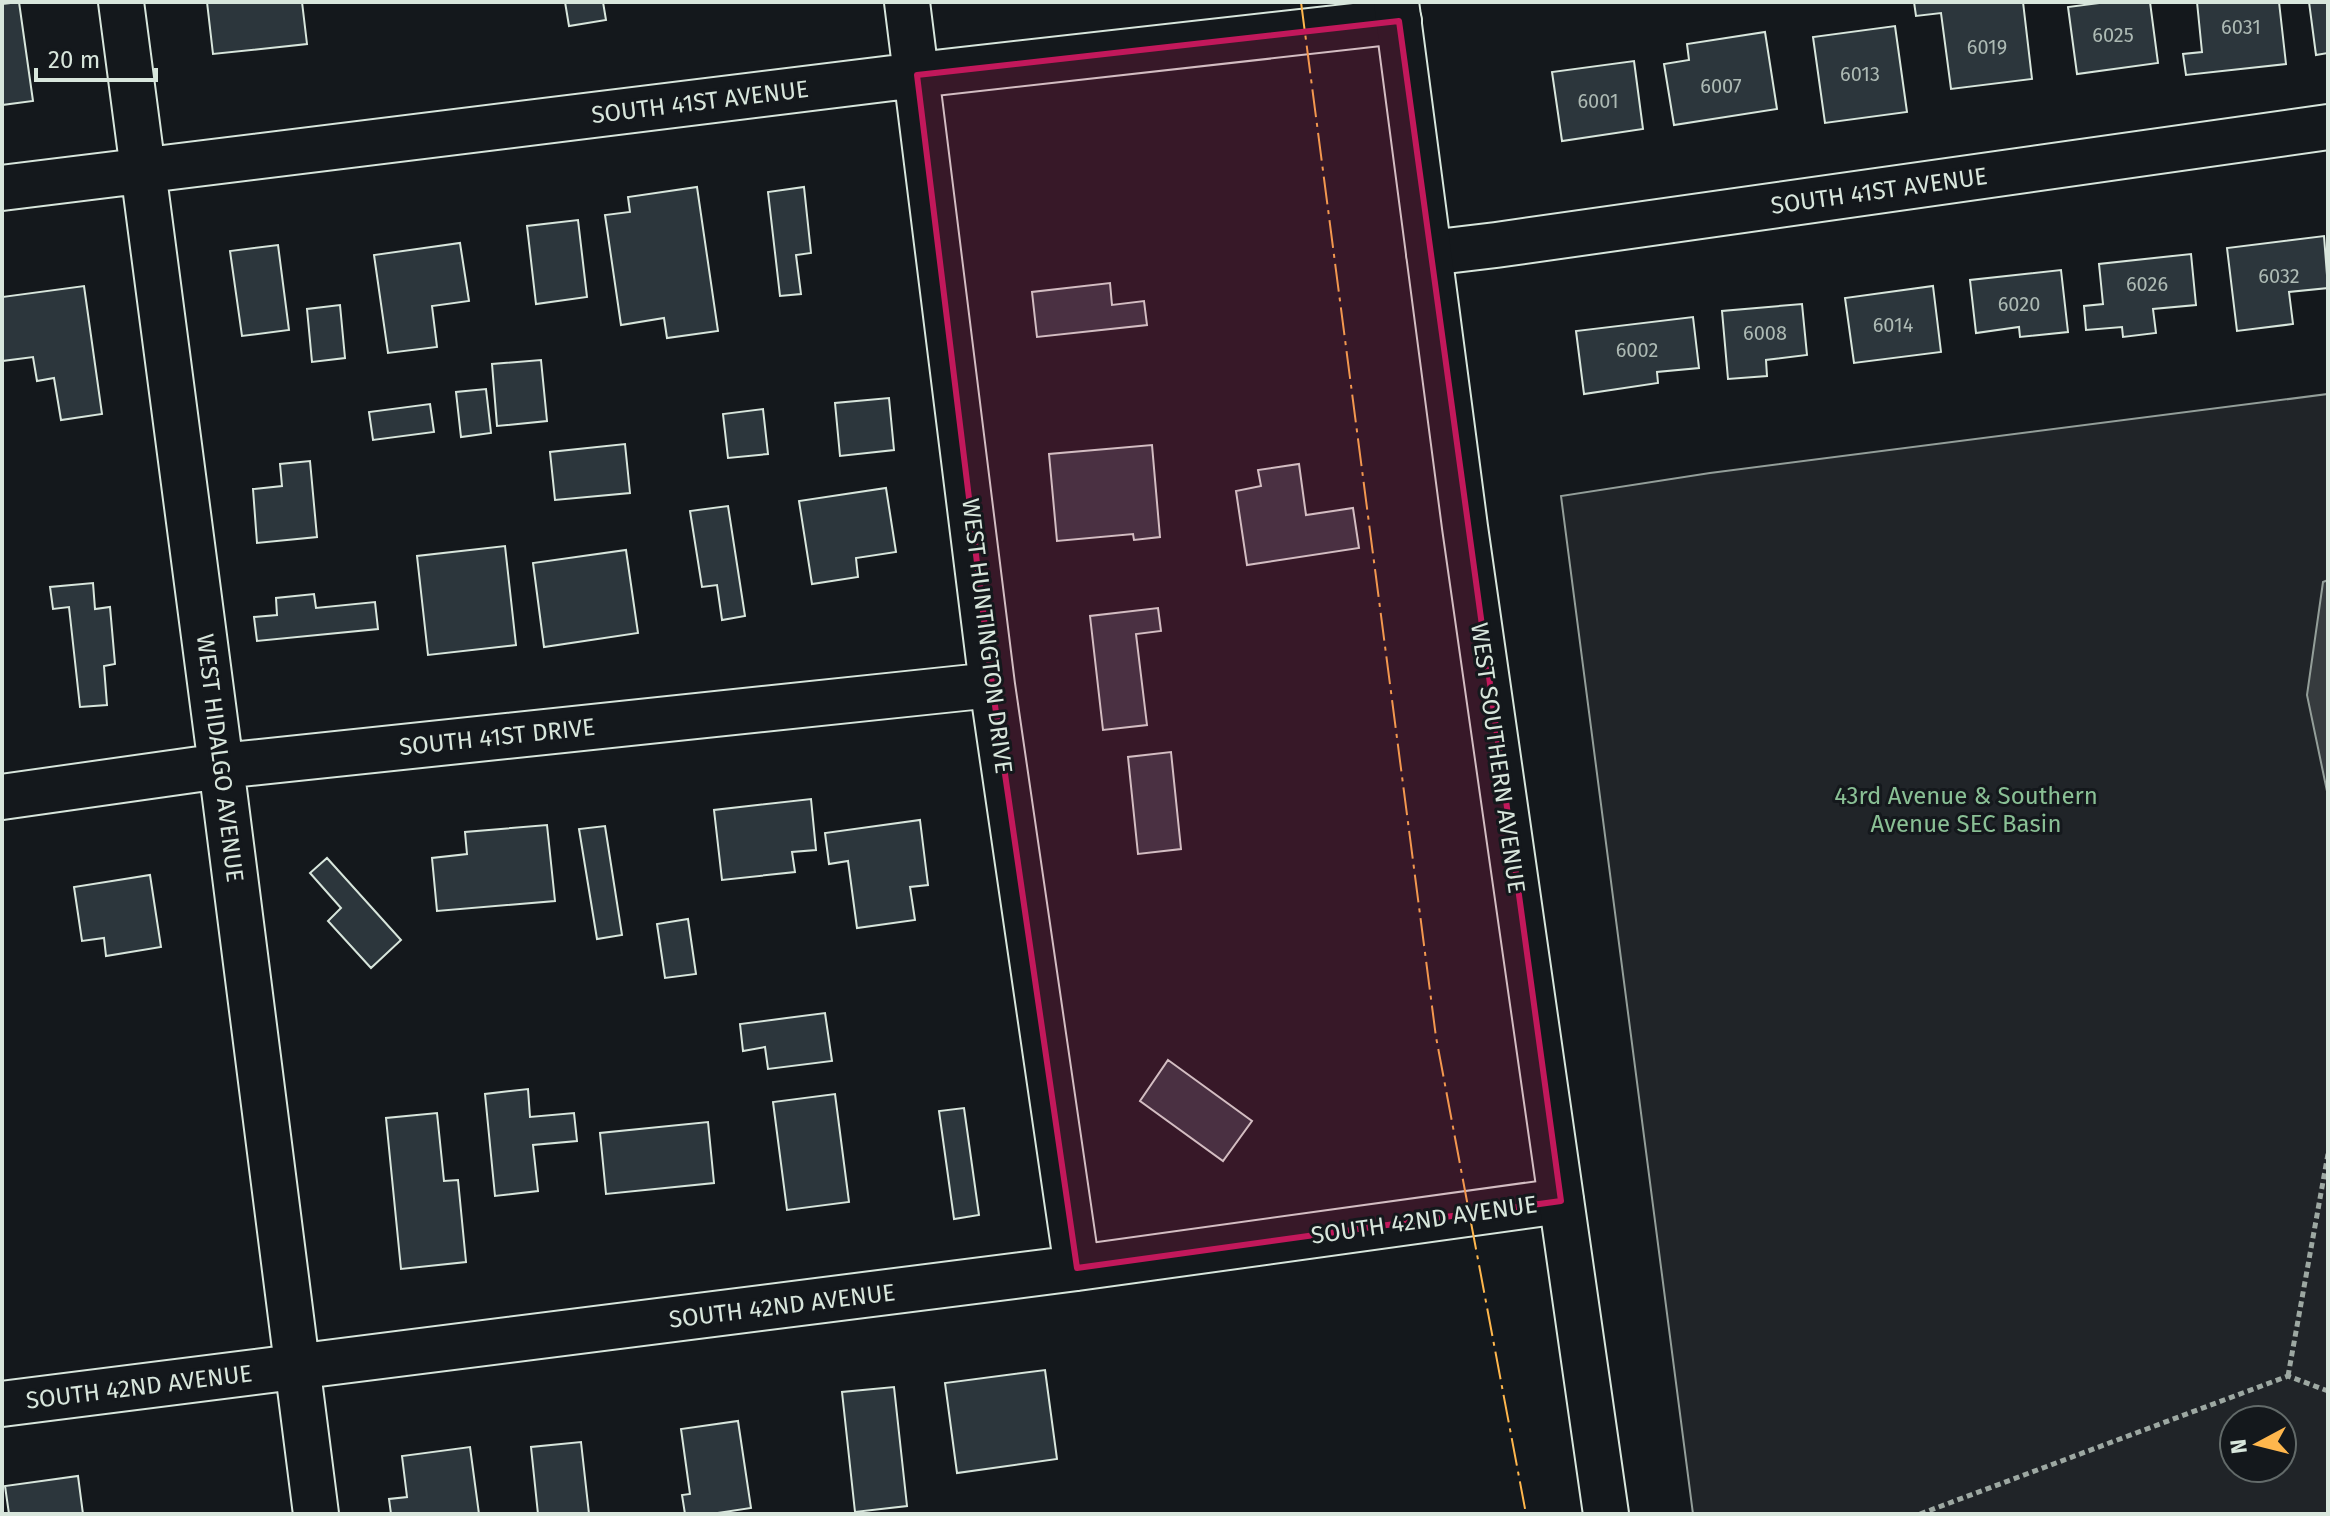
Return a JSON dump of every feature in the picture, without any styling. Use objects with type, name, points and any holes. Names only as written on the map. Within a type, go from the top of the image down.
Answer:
[{"type":"street","name":"WEST HIDALGO AVENUE","points":[[121,2],[316,1514]]},
{"type":"street","name":"WEST HUNTINGTON DRIVE","points":[[907,2],[992,685],[1077,1268]]},
{"type":"street","name":"SOUTH 41ST AVENUE","points":[[2,188],[1398,12]]},
{"type":"street","name":"WEST SOUTHERN AVENUE","points":[[1398,12],[1465,527],[1606,1514]]},
{"type":"street","name":"SOUTH 41ST AVENUE","points":[[1429,253],[2328,127]]},
{"type":"street","name":"SOUTH 41ST DRIVE","points":[[2,797],[221,766],[992,685]]},
{"type":"street","name":"SOUTH 42ND AVENUE","points":[[2,1404],[1077,1268],[1561,1201]]},
{"type":"path","points":[[2288,1376],[2328,1154]]},
{"type":"path","points":[[1920,1514],[2288,1376],[2328,1391]]},
{"type":"highlighted area","points":[[1399,21],[1561,1201],[1077,1268],[992,685],[917,75]]},
{"type":"green space","name":"43rd Avenue & Southern Avenue SEC Basin","points":[[2328,394],[2328,1514],[1693,1514],[1561,496],[1710,473]]},
{"type":"shaded area","points":[[2328,580],[2328,796],[2307,695],[2323,582]]},
{"type":"building","points":[[19,2],[33,101],[2,105],[2,4]]},
{"type":"building","points":[[207,2],[302,2],[307,44],[213,54]]},
{"type":"building","points":[[565,2],[603,2],[606,20],[569,26]]},
{"type":"building","points":[[1914,2],[2023,2],[2032,79],[1951,89],[1941,13],[1916,16]]},
{"type":"building","points":[[2107,2],[2150,2],[2158,63],[2077,74],[2068,7]]},
{"type":"building","points":[[2197,2],[2279,2],[2286,64],[2186,75],[2183,54],[2202,52]]},
{"type":"building","points":[[2309,2],[2328,2],[2328,53],[2316,55]]},
{"type":"building","points":[[1895,26],[1907,112],[1825,123],[1813,37]]},
{"type":"building","points":[[1765,32],[1777,109],[1674,125],[1664,64],[1689,60],[1687,44]]},
{"type":"building","points":[[1634,61],[1643,129],[1562,141],[1552,72]]},
{"type":"building","points":[[697,187],[718,331],[667,338],[664,318],[621,325],[605,215],[630,212],[628,197]]},
{"type":"building","points":[[804,187],[811,253],[796,255],[801,294],[780,296],[768,192]]},
{"type":"building","points":[[578,220],[587,297],[536,304],[527,226]]},
{"type":"building","points":[[2324,236],[2328,288],[2289,292],[2293,324],[2237,331],[2227,248]]},
{"type":"building","points":[[460,243],[469,301],[432,306],[437,347],[388,353],[374,255]]},
{"type":"building","points":[[278,245],[289,330],[242,336],[230,251]]},
{"type":"building","points":[[2191,254],[2196,305],[2153,309],[2156,333],[2123,337],[2122,327],[2086,330],[2084,306],[2103,304],[2099,264]]},
{"type":"building","points":[[2061,270],[2068,332],[2020,337],[2019,327],[1976,333],[1970,280]]},
{"type":"building","points":[[1110,283],[1112,305],[1144,301],[1147,325],[1037,337],[1032,292]]},
{"type":"building","points":[[84,286],[102,414],[61,420],[54,378],[37,381],[33,357],[2,361],[2,297]]},
{"type":"building","points":[[1933,286],[1941,352],[1854,363],[1845,298]]},
{"type":"building","points":[[1802,304],[1807,355],[1766,360],[1767,376],[1728,379],[1722,311]]},
{"type":"building","points":[[340,305],[345,358],[312,362],[307,309]]},
{"type":"building","points":[[1693,317],[1699,368],[1657,372],[1658,383],[1584,394],[1576,331]]},
{"type":"building","points":[[541,360],[547,421],[497,426],[492,364]]},
{"type":"building","points":[[486,389],[491,433],[461,437],[456,392]]},
{"type":"building","points":[[889,398],[894,450],[840,456],[835,403]]},
{"type":"building","points":[[430,404],[434,432],[373,440],[369,412]]},
{"type":"building","points":[[763,409],[768,454],[728,458],[723,414]]},
{"type":"building","points":[[625,444],[630,493],[555,500],[550,452]]},
{"type":"building","points":[[1152,445],[1160,537],[1134,540],[1133,534],[1057,541],[1049,454]]},
{"type":"building","points":[[310,461],[317,537],[257,543],[253,489],[282,486],[280,464]]},
{"type":"building","points":[[1299,464],[1306,515],[1353,508],[1359,548],[1247,565],[1236,491],[1261,486],[1258,470]]},
{"type":"building","points":[[886,488],[896,552],[856,558],[858,577],[812,584],[799,501]]},
{"type":"building","points":[[728,506],[745,616],[722,620],[717,585],[702,587],[690,511]]},
{"type":"building","points":[[505,546],[516,645],[428,655],[417,556]]},
{"type":"building","points":[[626,550],[638,633],[544,647],[533,563]]},
{"type":"building","points":[[93,583],[95,609],[110,607],[115,664],[104,666],[107,705],[80,707],[69,607],[53,609],[50,587]]},
{"type":"building","points":[[314,594],[316,608],[375,602],[378,629],[257,641],[254,617],[277,615],[276,598]]},
{"type":"building","points":[[1158,608],[1161,631],[1136,634],[1147,725],[1103,730],[1090,616]]},
{"type":"building","points":[[1171,752],[1181,849],[1138,854],[1128,757]]},
{"type":"building","points":[[811,799],[816,850],[792,852],[795,872],[722,880],[714,810]]},
{"type":"building","points":[[920,820],[928,885],[910,887],[915,920],[857,928],[848,861],[829,864],[825,833]]},
{"type":"building","points":[[547,825],[555,901],[437,911],[432,858],[467,854],[465,832]]},
{"type":"building","points":[[605,826],[622,935],[597,939],[579,829]]},
{"type":"building","points":[[327,858],[401,940],[371,968],[328,921],[341,908],[310,873]]},
{"type":"building","points":[[150,875],[161,947],[106,956],[104,938],[82,941],[74,887]]},
{"type":"building","points":[[688,919],[696,974],[665,978],[657,924]]},
{"type":"building","points":[[825,1013],[832,1061],[768,1069],[765,1047],[743,1051],[740,1024]]},
{"type":"building","points":[[1168,1060],[1252,1121],[1223,1161],[1140,1101]]},
{"type":"building","points":[[528,1089],[530,1117],[574,1113],[577,1141],[533,1145],[538,1191],[495,1196],[485,1094]]},
{"type":"building","points":[[835,1094],[849,1202],[787,1210],[773,1102]]},
{"type":"building","points":[[964,1108],[979,1215],[954,1219],[939,1111]]},
{"type":"building","points":[[437,1113],[444,1181],[458,1180],[466,1262],[401,1269],[386,1118]]},
{"type":"building","points":[[708,1122],[714,1183],[606,1194],[600,1133]]},
{"type":"building","points":[[1045,1370],[1057,1459],[957,1473],[945,1383]]},
{"type":"building","points":[[894,1387],[907,1506],[855,1512],[842,1392]]},
{"type":"building","points":[[738,1421],[751,1508],[685,1514],[682,1495],[690,1494],[681,1429]]},
{"type":"building","points":[[581,1442],[589,1514],[538,1514],[531,1447]]},
{"type":"building","points":[[470,1447],[479,1514],[391,1514],[389,1499],[407,1497],[402,1456]]},
{"type":"building","points":[[78,1476],[83,1514],[9,1514],[5,1486]]},
{"type":"power","points":[[1301,2],[1436,1037],[1526,1514]]}]
